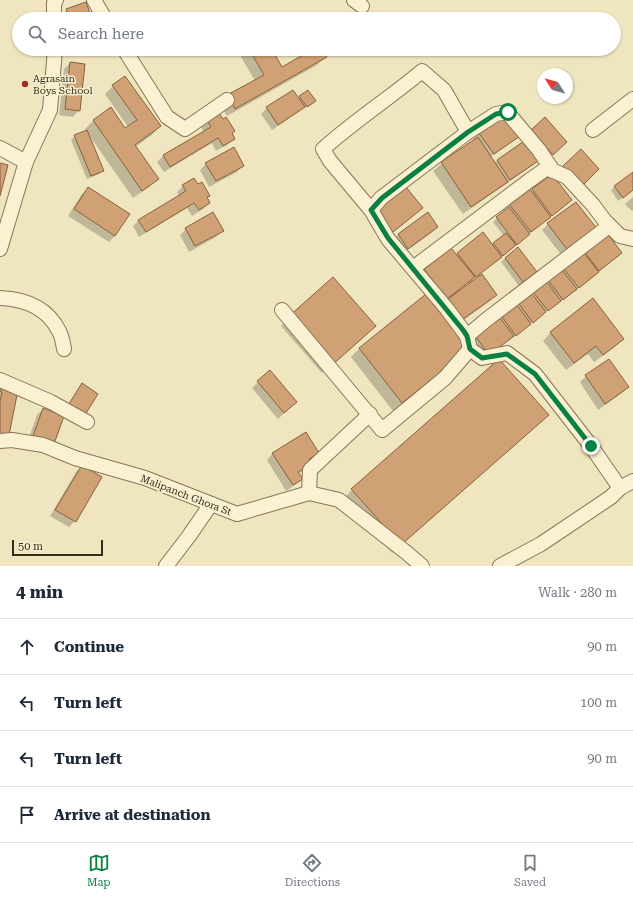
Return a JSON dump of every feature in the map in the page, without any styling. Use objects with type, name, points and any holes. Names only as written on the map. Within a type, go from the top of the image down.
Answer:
[{"type":"street","points":[[54,12],[54,3],[56,0]]},
{"type":"street","points":[[94,0],[102,12]]},
{"type":"street","points":[[0,249],[26,162],[50,110],[54,56]]},
{"type":"street","points":[[128,56],[167,117],[185,130],[226,100]]},
{"type":"street","points":[[468,132],[444,90],[422,71],[343,131],[322,149],[330,161],[371,210],[388,238],[413,268],[468,343],[482,358],[507,354],[535,374],[591,446],[620,488]]},
{"type":"street","points":[[593,130],[633,99]]},
{"type":"street","points":[[371,210],[382,198],[468,132],[496,114],[508,112],[539,150],[553,171]]},
{"type":"street","points":[[0,148],[26,162]]},
{"type":"street","points":[[413,268],[548,168],[567,177],[593,205],[609,226],[620,236],[633,239]]},
{"type":"street","points":[[282,310],[382,430],[445,378],[468,343],[486,320],[609,226]]},
{"type":"street","points":[[0,298],[8,298],[31,303],[48,315],[60,332],[64,349]]},
{"type":"street","points":[[0,380],[52,402],[87,422]]},
{"type":"street","points":[[309,493],[310,470],[370,414]]},
{"type":"street","name":"Malipanch Ghora St","points":[[0,441],[12,440],[43,446],[75,458],[145,478],[237,514],[309,493],[339,500],[422,566]]},
{"type":"street","points":[[503,565],[547,540],[611,497],[620,488],[633,482]]},
{"type":"street","points":[[166,566],[211,504]]},
{"type":"building","points":[[86,2],[90,12],[67,12],[66,9]]},
{"type":"building","points":[[253,56],[276,56],[282,67],[301,56],[327,57],[235,109],[227,95],[264,75]]},
{"type":"building","points":[[70,62],[85,64],[80,111],[65,109]]},
{"type":"building","points":[[125,76],[161,126],[135,145],[159,179],[142,191],[93,120],[111,107],[125,128],[137,120],[112,85]]},
{"type":"building","points":[[293,90],[305,107],[278,125],[266,107]]},
{"type":"building","points":[[308,90],[316,101],[307,107],[299,96]]},
{"type":"building","points":[[507,112],[523,134],[494,154],[478,132]]},
{"type":"building","points":[[219,113],[223,119],[226,117],[235,131],[232,133],[235,139],[223,146],[218,138],[170,167],[163,155],[211,127],[207,120]]},
{"type":"building","points":[[545,117],[567,142],[553,155],[531,130]]},
{"type":"building","points":[[87,130],[104,171],[91,176],[74,135]]},
{"type":"building","points":[[478,137],[508,182],[471,207],[441,162]]},
{"type":"building","points":[[527,139],[541,159],[510,180],[497,160]]},
{"type":"building","points":[[234,147],[244,166],[216,181],[205,163]]},
{"type":"building","points":[[581,149],[599,169],[582,186],[563,166]]},
{"type":"building","points":[[0,163],[8,165],[0,196]]},
{"type":"building","points":[[633,172],[633,190],[623,198],[614,186]]},
{"type":"building","points":[[552,174],[572,200],[552,216],[532,189]]},
{"type":"building","points":[[194,178],[198,184],[202,182],[210,196],[207,197],[210,203],[199,210],[194,203],[146,232],[138,220],[186,191],[182,185]]},
{"type":"building","points":[[88,187],[130,214],[115,236],[74,209]]},
{"type":"building","points":[[406,187],[423,208],[393,232],[377,211]]},
{"type":"building","points":[[529,188],[551,217],[531,232],[509,204]]},
{"type":"building","points":[[576,202],[598,230],[569,252],[547,223]]},
{"type":"building","points":[[509,207],[530,234],[517,245],[496,217]]},
{"type":"building","points":[[213,212],[224,231],[195,246],[185,228]]},
{"type":"building","points":[[428,212],[438,227],[408,249],[398,234]]},
{"type":"building","points":[[483,232],[502,257],[476,277],[457,253]]},
{"type":"building","points":[[506,233],[516,245],[503,256],[493,243]]},
{"type":"building","points":[[607,233],[622,253],[599,271],[584,251]]},
{"type":"building","points":[[518,247],[537,272],[523,282],[505,258]]},
{"type":"building","points":[[451,248],[475,277],[447,299],[424,269]]},
{"type":"building","points":[[583,252],[599,272],[579,288],[563,268]]},
{"type":"building","points":[[562,270],[577,289],[563,300],[548,280]]},
{"type":"building","points":[[482,274],[497,295],[463,319],[448,299]]},
{"type":"building","points":[[333,277],[376,326],[331,366],[288,317]]},
{"type":"building","points":[[547,282],[561,301],[548,311],[534,293]]},
{"type":"building","points":[[426,294],[470,349],[402,403],[359,348]]},
{"type":"building","points":[[532,294],[546,312],[533,323],[519,304]]},
{"type":"building","points":[[593,298],[624,339],[603,355],[596,346],[574,363],[550,332]]},
{"type":"building","points":[[517,305],[531,324],[516,336],[502,317]]},
{"type":"building","points":[[500,318],[514,336],[489,355],[476,337]]},
{"type":"building","points":[[499,359],[549,415],[401,545],[351,489]]},
{"type":"building","points":[[609,359],[629,387],[605,404],[585,375]]},
{"type":"building","points":[[270,370],[297,402],[284,413],[257,381]]},
{"type":"building","points":[[0,383],[18,390],[9,435],[0,436],[0,401],[2,392],[0,391]]},
{"type":"building","points":[[82,383],[98,394],[83,418],[67,407]]},
{"type":"building","points":[[43,408],[64,416],[54,444],[33,436]]},
{"type":"building","points":[[306,432],[319,453],[309,459],[312,464],[298,472],[303,479],[293,485],[272,453]]},
{"type":"building","points":[[82,465],[102,477],[76,522],[55,510]]},
{"type":"place","name":"Agrasain Boys School","points":[[25,84]]},
{"type":"route","points":[[508,112],[496,114],[468,132],[382,198],[371,210],[388,238],[463,330],[467,336],[470,349],[482,358],[507,354],[535,374],[591,446]]}]
